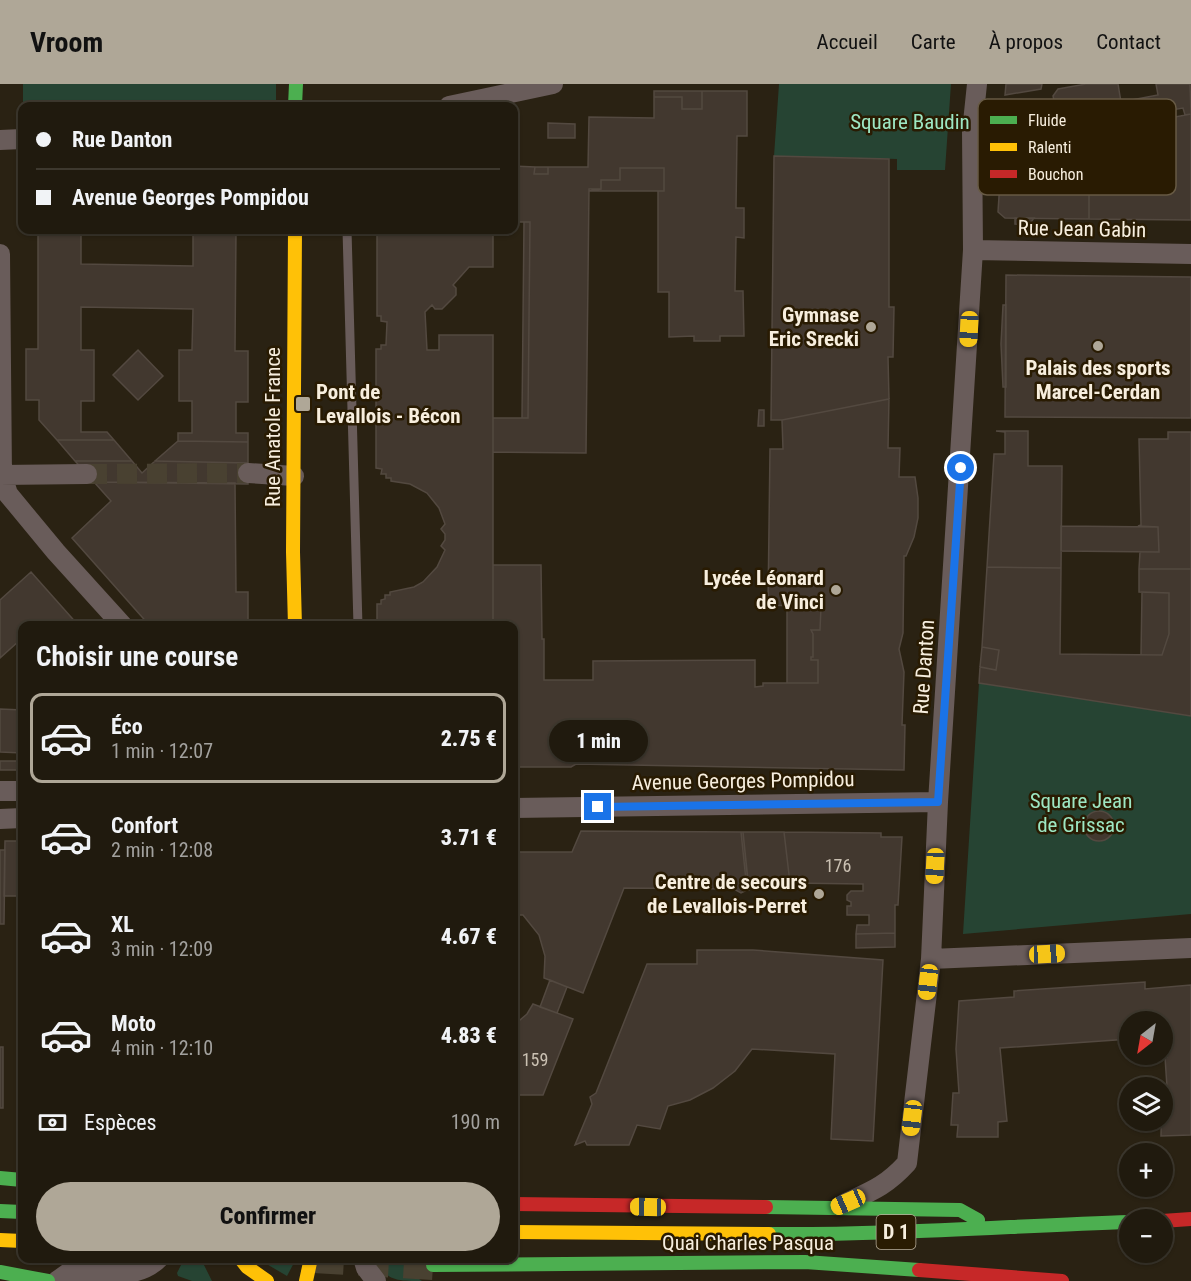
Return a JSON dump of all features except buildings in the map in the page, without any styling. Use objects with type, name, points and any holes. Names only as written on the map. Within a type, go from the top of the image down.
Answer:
[{"type":"main road","points":[[295,102],[296,84]]},
{"type":"main road","name":"Rue Anatole France","points":[[295,234],[295,621]]},
{"type":"main road","points":[[0,1178],[18,1180]]},
{"type":"main road","points":[[518,1204],[960,1210],[992,1227]]},
{"type":"main road","points":[[0,1211],[18,1212]]},
{"type":"main road","points":[[1173,1221],[1191,1220]]},
{"type":"main road","name":"Quai Charles Pasqua","points":[[518,1232],[801,1234],[931,1232],[992,1227],[1119,1222]]},
{"type":"main road","points":[[0,1240],[18,1241]]},
{"type":"main road","name":"Quai Charles Pasqua","points":[[433,1265],[805,1262],[1062,1281]]},
{"type":"main road","points":[[244,1263],[267,1281]]},
{"type":"main road","points":[[306,1281],[310,1263]]},
{"type":"main road","points":[[0,1272],[48,1281]]},
{"type":"street","points":[[468,102],[553,84]]},
{"type":"street","name":"Rue Danton","points":[[832,1209],[880,1188],[907,1163],[931,959],[938,802],[973,250],[972,132],[977,84]]},
{"type":"street","points":[[0,140],[18,139]]},
{"type":"street","name":"Rue Jean Gabin","points":[[973,250],[1191,254]]},
{"type":"street","points":[[0,254],[1,475],[8,494],[56,552],[118,621]]},
{"type":"street","points":[[248,473],[294,476]]},
{"type":"street","points":[[1,475],[87,474]]},
{"type":"street","points":[[0,791],[18,791]]},
{"type":"street","name":"Avenue Georges Pompidou","points":[[518,808],[938,802]]},
{"type":"street","points":[[0,819],[18,819]]},
{"type":"street","points":[[931,959],[1191,948]]},
{"type":"street","points":[[57,1281],[71,1271],[135,1273],[146,1269],[153,1263]]},
{"type":"street","points":[[364,1263],[376,1281]]},
{"type":"lane","points":[[347,234],[358,621]]},
{"type":"green space","points":[[23,84],[276,84],[276,102],[23,102]]},
{"type":"green space","name":"Square Baudin","points":[[779,84],[951,84],[945,170],[897,170],[897,159],[774,156]]},
{"type":"green space","name":"Square Jean de Grissac","points":[[979,683],[1191,716],[1191,914],[963,934]]},
{"type":"green space","points":[[182,1263],[203,1263],[212,1281],[192,1281],[178,1276],[177,1273]]},
{"type":"green space","points":[[265,1263],[294,1263],[287,1276]]},
{"type":"green space","points":[[376,1263],[407,1263],[411,1272],[422,1281],[393,1278]]},
{"type":"tunnel","points":[[87,474],[248,473]]},
{"type":"tunnel","points":[[399,1263],[433,1265]]},
{"type":"traffic: fast","points":[[295,102],[296,84]]},
{"type":"traffic: fast","points":[[0,1178],[18,1180]]},
{"type":"traffic: fast","points":[[766,1207],[960,1210],[978,1220]]},
{"type":"traffic: fast","points":[[0,1211],[18,1212]]},
{"type":"traffic: fast","points":[[769,1234],[905,1232],[1119,1222]]},
{"type":"traffic: fast","points":[[433,1265],[805,1262],[919,1270]]},
{"type":"traffic: fast","points":[[0,1272],[48,1281]]},
{"type":"traffic: slow","points":[[295,234],[293,552],[295,621]]},
{"type":"traffic: slow","points":[[518,1232],[769,1234]]},
{"type":"traffic: slow","points":[[0,1240],[18,1241]]},
{"type":"traffic: slow","points":[[244,1263],[267,1281]]},
{"type":"traffic: slow","points":[[306,1281],[310,1263]]},
{"type":"traffic: jam","points":[[518,1204],[766,1207]]},
{"type":"traffic: jam","points":[[1173,1220],[1191,1219]]},
{"type":"traffic: jam","points":[[919,1270],[1062,1281]]},
{"type":"place","name":"Gymnase Eric Srecki","points":[[871,327]]},
{"type":"place","name":"Palais des sports Marcel-Cerdan","points":[[1098,346]]},
{"type":"place","name":"Pont de Levallois - Bécon","points":[[303,404]]},
{"type":"place","name":"Lycée Léonard de Vinci","points":[[836,590]]},
{"type":"place","name":"Centre de secours de Levallois-Perret","points":[[819,894]]},
{"type":"route","points":[[598,807],[938,802],[961,468]]}]
